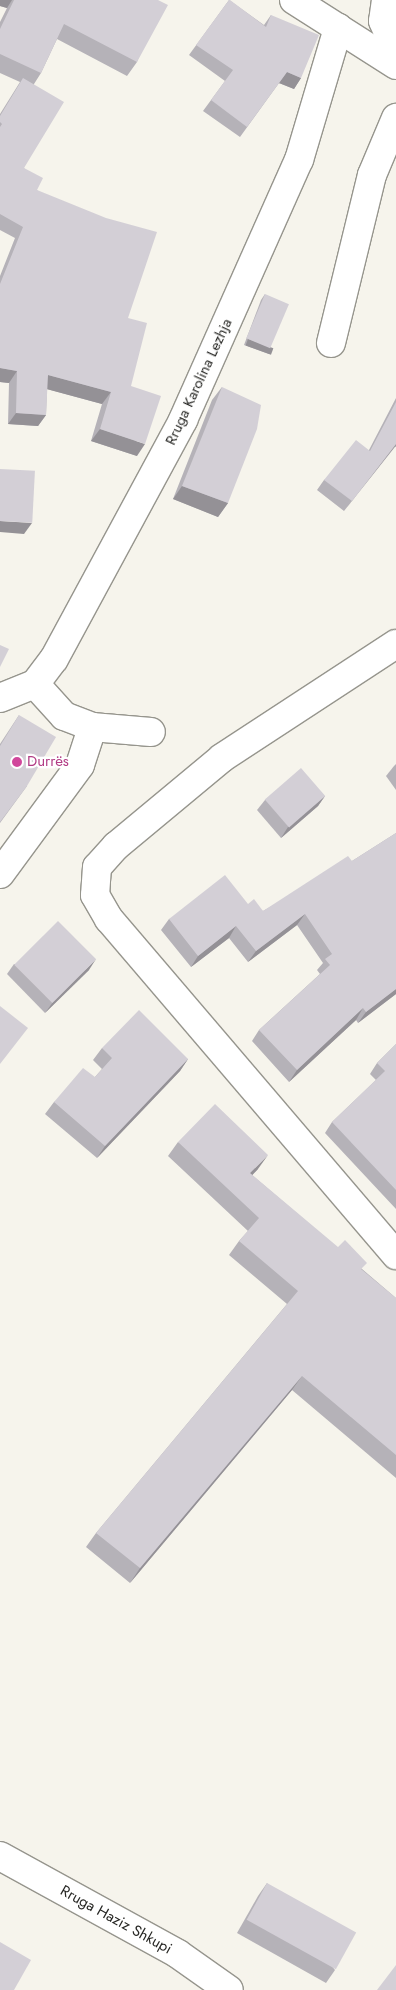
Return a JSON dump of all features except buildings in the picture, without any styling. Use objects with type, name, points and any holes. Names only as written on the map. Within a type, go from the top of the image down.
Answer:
[{"type":"street","points":[[294,0],[396,65]]},
{"type":"street","points":[[386,0],[383,21],[396,50]]},
{"type":"street","name":"Rruga Karolina Lezhja","points":[[0,698],[35,684],[54,660],[183,420],[299,160],[338,28]]},
{"type":"street","points":[[331,342],[372,175],[396,118]]},
{"type":"street","points":[[396,644],[222,758],[138,827],[97,867],[95,894],[109,919],[396,1255]]},
{"type":"street","points":[[35,684],[64,716],[92,727],[151,732]]},
{"type":"street","points":[[0,874],[80,765],[92,727]]},
{"type":"street","name":"Rruga Haziz Shkupi","points":[[0,1856],[178,1954],[229,1990]]},
{"type":"place","name":"Durrës","points":[[17,762]]}]
